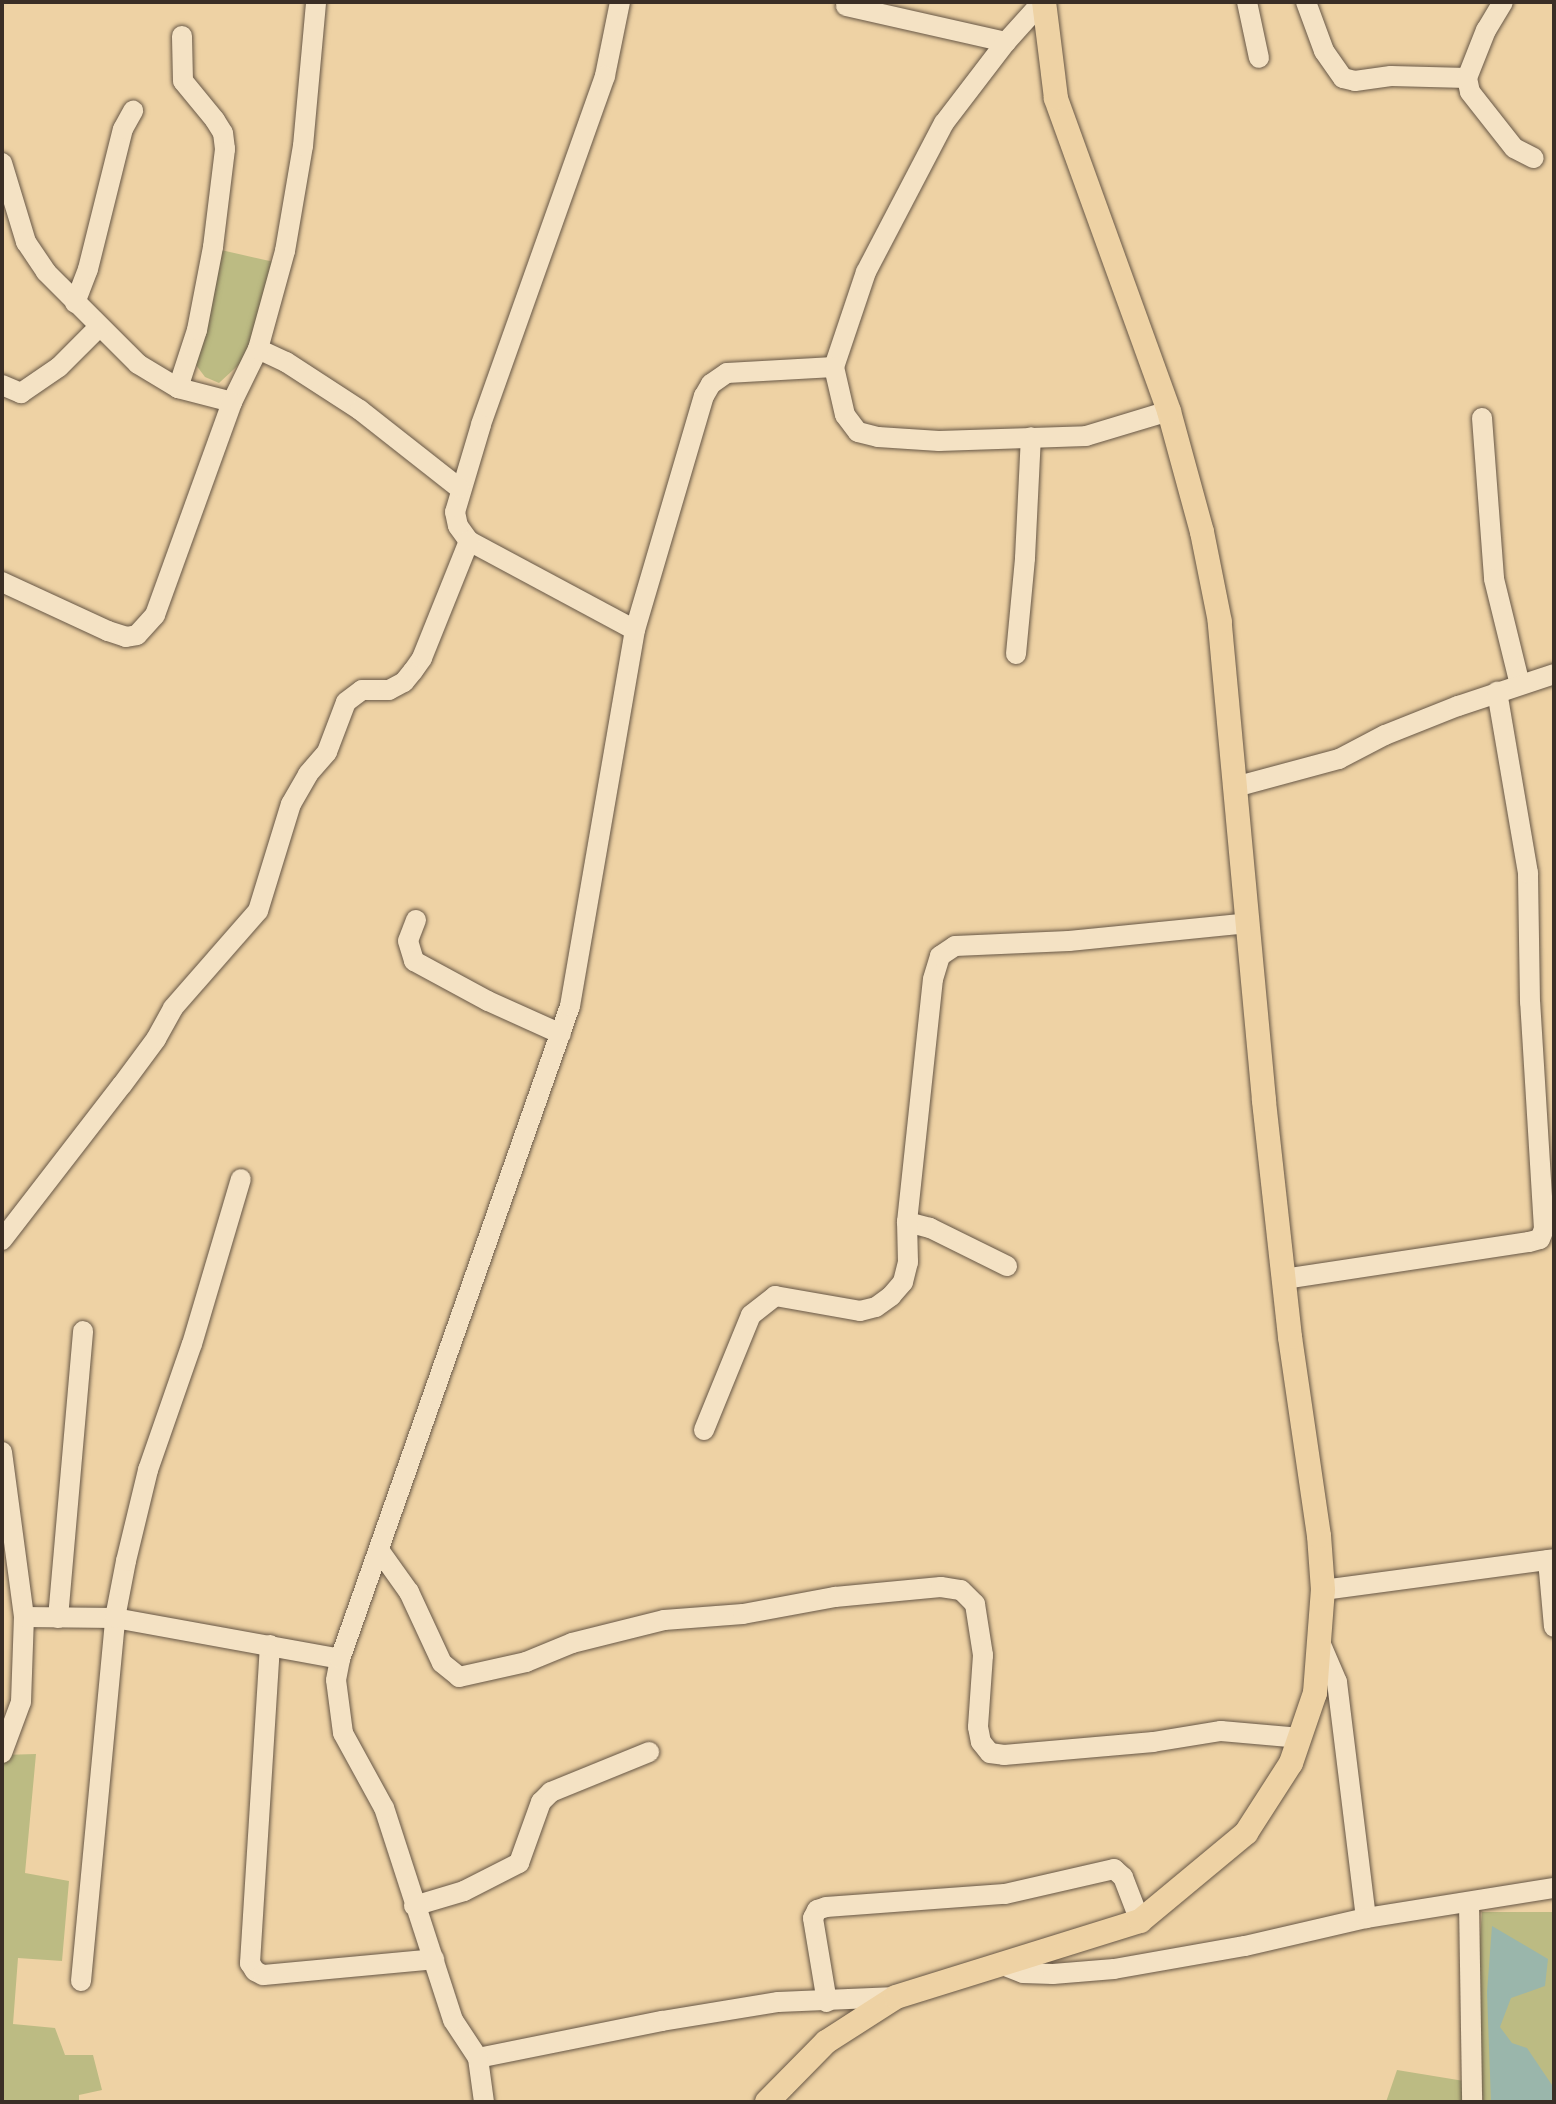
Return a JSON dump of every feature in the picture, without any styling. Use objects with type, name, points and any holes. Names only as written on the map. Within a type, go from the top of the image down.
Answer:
[{"type":"main road","points":[[767,2102],[826,2042],[896,1997],[1005,1966],[1140,1921],[1246,1833],[1291,1763],[1315,1693],[1323,1590],[1284,1279],[1220,622],[1202,532],[1169,411],[1103,221],[1067,136],[1048,57],[1043,2]]},
{"type":"street","points":[[2,582],[126,637],[137,635],[155,615],[232,402],[258,349],[285,251],[303,146],[316,2]]},
{"type":"street","points":[[620,2],[605,76],[459,488],[455,512],[458,526],[469,541],[635,630]]},
{"type":"street","points":[[1043,2],[1006,42],[944,123],[866,272],[834,367],[845,415],[858,432],[878,437],[939,441],[1086,436],[1169,411]]},
{"type":"street","points":[[1247,2],[1259,58]]},
{"type":"street","points":[[1306,2],[1324,51],[1343,78],[1355,81],[1391,76],[1467,78]]},
{"type":"street","points":[[1503,2],[1486,30],[1467,78],[1470,92],[1490,121],[1514,148],[1534,158]]},
{"type":"street","points":[[846,6],[1006,42]]},
{"type":"street","points":[[178,388],[197,330],[213,247],[225,149],[223,133],[215,120],[183,81],[182,36]]},
{"type":"street","points":[[75,303],[88,269],[123,129],[133,111]]},
{"type":"street","points":[[2,163],[26,242],[46,272],[75,303],[138,364],[178,388],[232,402]]},
{"type":"street","points":[[2,385],[21,393],[59,367],[99,327]]},
{"type":"street","points":[[258,349],[286,362],[360,410],[459,488]]},
{"type":"street","points":[[484,2102],[478,2058],[453,2020],[384,1808],[343,1733],[336,1680],[340,1659],[505,1183],[561,1034],[596,869],[635,630],[704,396],[711,384],[727,373],[834,367]]},
{"type":"street","points":[[1482,418],[1494,579],[1520,685]]},
{"type":"street","points":[[1016,654],[1031,437]]},
{"type":"street","points":[[2,1240],[156,1039],[173,1008],[258,911],[291,804],[308,774],[327,752],[346,702],[362,690],[389,690],[404,682],[413,671],[422,658],[469,541]]},
{"type":"street","points":[[1235,787],[1339,759],[1385,735],[1497,692],[1554,674]]},
{"type":"street","points":[[1284,1279],[1529,1242],[1540,1239],[1544,1229],[1530,1002],[1528,873],[1497,692]]},
{"type":"street","points":[[416,920],[408,941],[414,961],[488,1001],[561,1034]]},
{"type":"street","points":[[704,1430],[751,1315],[775,1296],[860,1311],[876,1307],[903,1282],[908,1262],[907,1222],[933,979],[937,961],[945,951],[955,946],[1069,941],[1248,923]]},
{"type":"street","points":[[81,1981],[115,1618],[148,1470],[192,1344],[241,1179]]},
{"type":"street","points":[[907,1222],[930,1228],[1007,1266]]},
{"type":"street","points":[[58,1618],[83,1331]]},
{"type":"street","points":[[2,1452],[24,1617],[2,1753]]},
{"type":"street","points":[[379,1550],[409,1592],[442,1663],[459,1677],[526,1662],[572,1643],[664,1620],[743,1614],[835,1597],[941,1587],[961,1590],[975,1604],[983,1655],[978,1727],[981,1742],[990,1753],[1004,1755],[1153,1742],[1221,1731],[1301,1738]]},
{"type":"street","points":[[1323,1590],[1551,1560],[1554,1627]]},
{"type":"street","points":[[24,1617],[115,1618],[340,1659]]},
{"type":"street","points":[[1319,1640],[1337,1682],[1366,1918]]},
{"type":"street","points":[[270,1645],[250,1963],[255,1971],[263,1975],[434,1959]]},
{"type":"street","points":[[414,1906],[464,1891],[519,1863],[541,1802],[551,1792],[649,1752]]},
{"type":"street","points":[[827,2002],[813,1918],[817,1910],[826,1907],[1005,1894],[1114,1869],[1123,1877],[1140,1921]]},
{"type":"street","points":[[1005,1966],[1023,1973],[1053,1974],[1114,1969],[1245,1946],[1366,1918],[1554,1888]]},
{"type":"street","points":[[1469,1902],[1472,2102]]},
{"type":"street","points":[[478,2058],[677,2018],[778,2002],[896,1997]]},
{"type":"shaded area","points":[[221,250],[274,262],[246,358],[219,383],[205,377],[193,361]]},
{"type":"shaded area","points":[[36,1754],[25,1873],[69,1881],[62,1961],[18,1958],[13,2024],[55,2028],[65,2055],[93,2055],[102,2090],[79,2095],[79,2102],[2,2102],[2,1755]]},
{"type":"shaded area","points":[[1482,1912],[1552,1912],[1554,2102],[1483,2102],[1476,1995]]},
{"type":"shaded area","points":[[1492,1926],[1548,1959],[1545,1986],[1511,1998],[1500,2027],[1512,2043],[1527,2048],[1554,2088],[1554,2102],[1491,2102],[1487,1992]]},
{"type":"shaded area","points":[[1397,2070],[1464,2081],[1464,2102],[1386,2102]]}]
